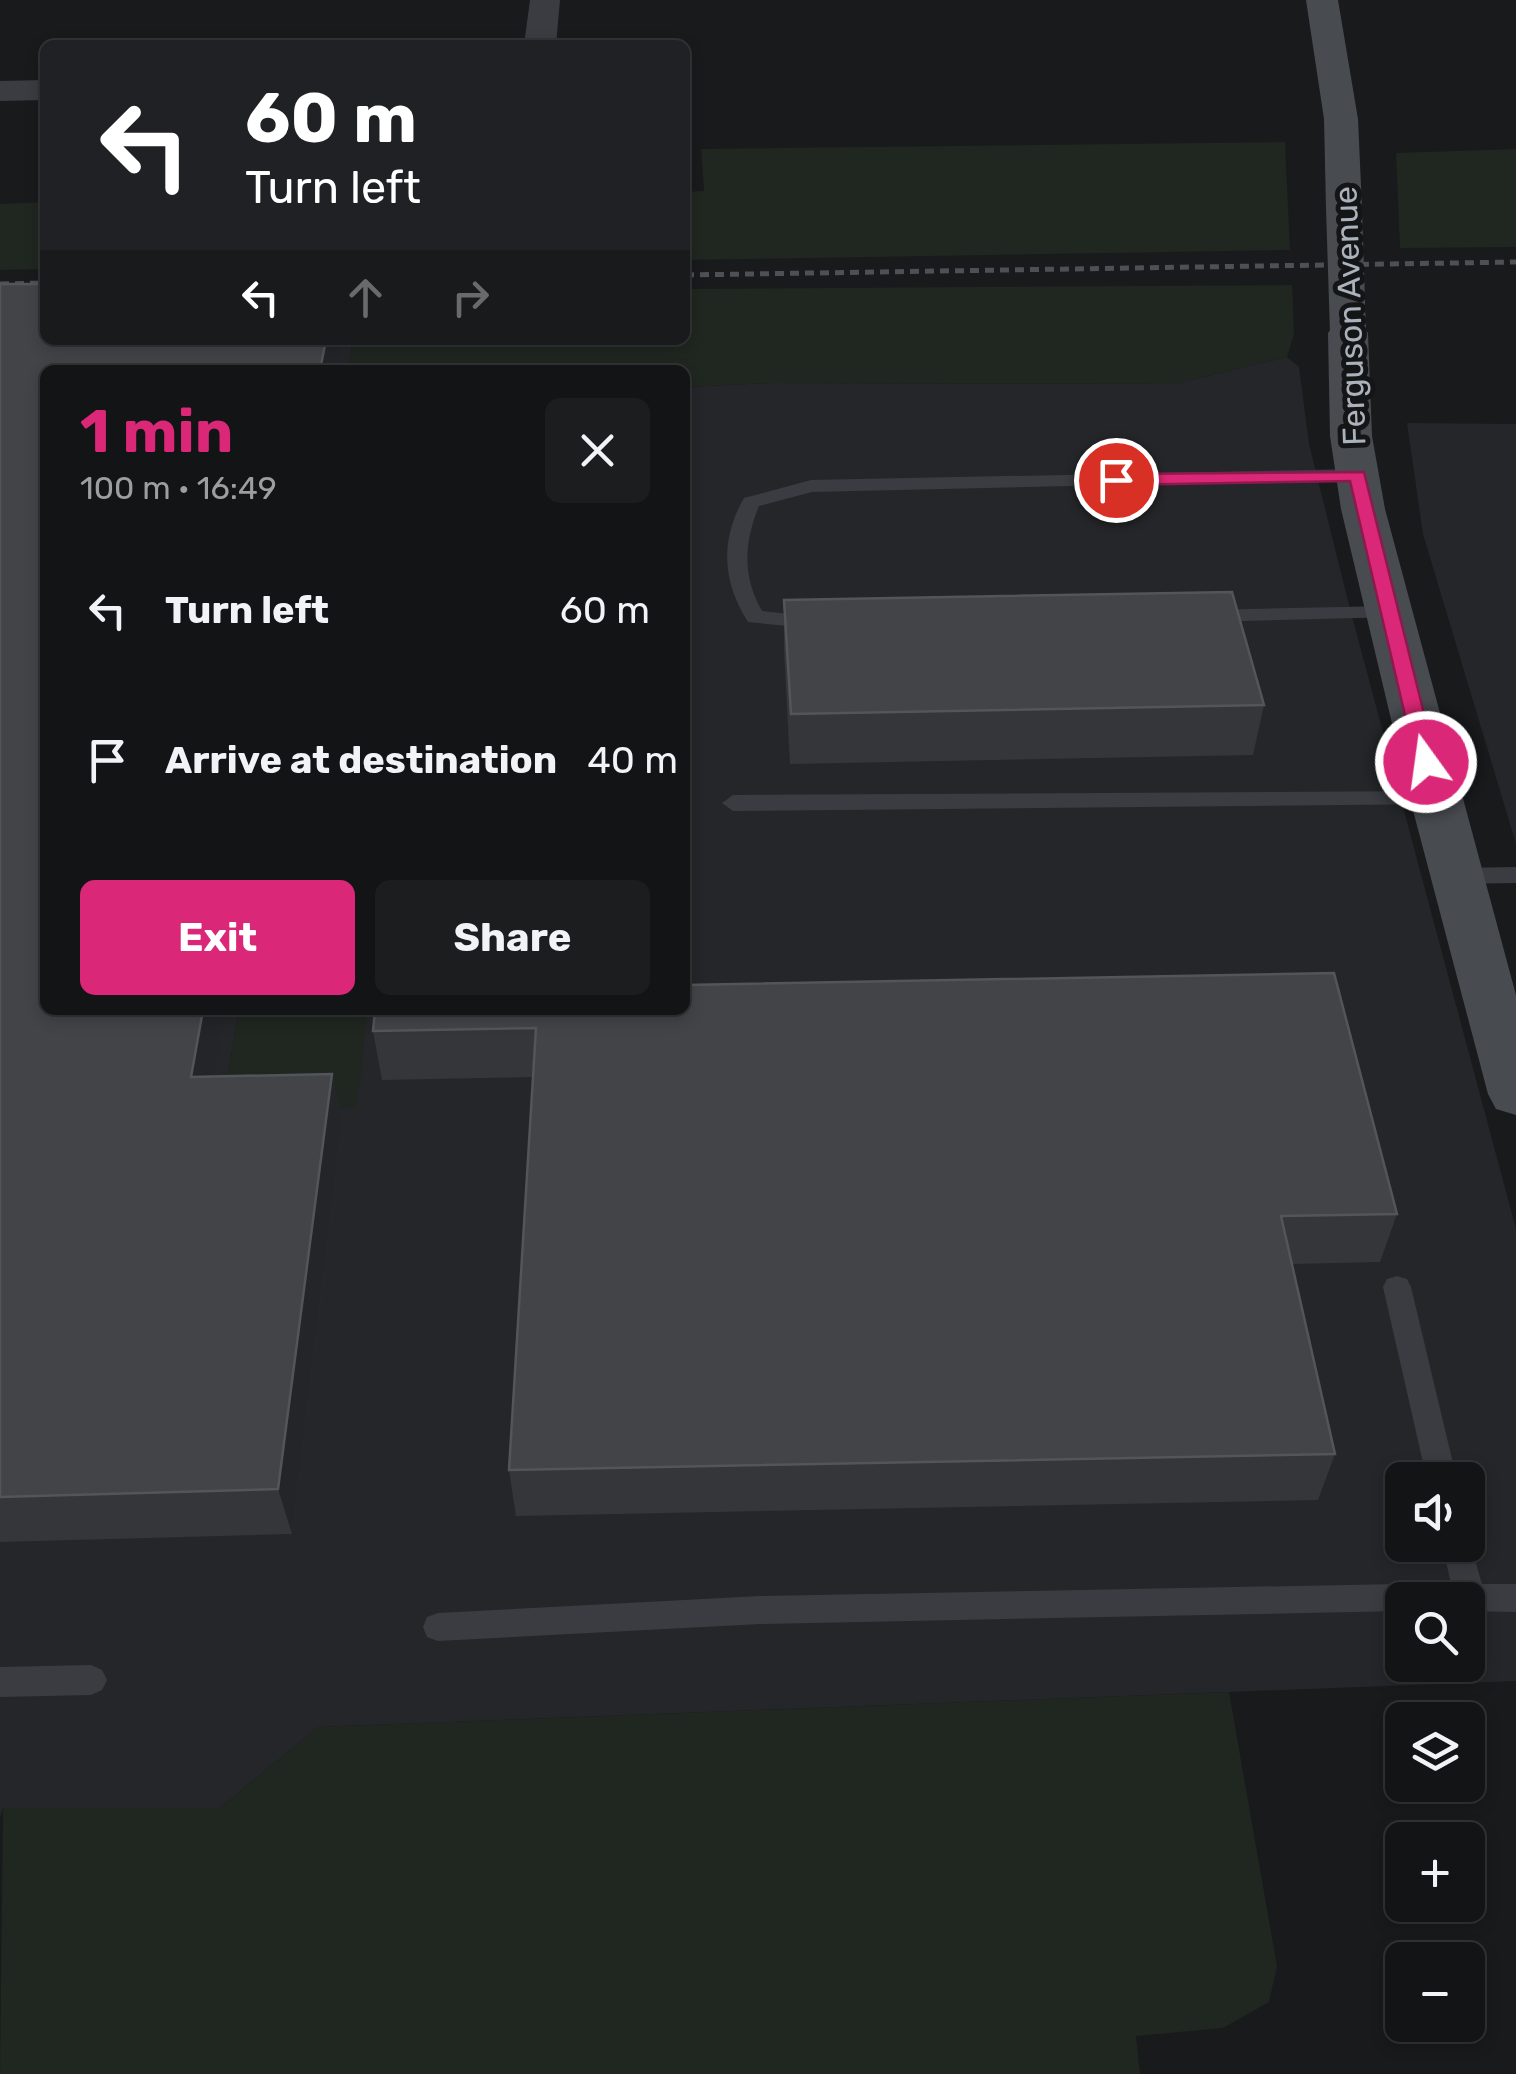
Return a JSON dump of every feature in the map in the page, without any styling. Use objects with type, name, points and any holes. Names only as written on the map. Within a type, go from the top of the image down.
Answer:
[{"type":"street","points":[[541,40],[545,0]]},
{"type":"street","name":"Ferguson Avenue","points":[[1322,0],[1339,103],[1351,436],[1358,476],[1435,799],[1516,1094]]},
{"type":"street","points":[[0,91],[40,90]]},
{"type":"lane","points":[[846,623],[755,618],[737,588],[737,533],[750,502],[811,486],[1358,476]]},
{"type":"lane","points":[[1182,616],[1389,612]]},
{"type":"lane","points":[[733,803],[1435,799]]},
{"type":"lane","points":[[1456,876],[1516,875]]},
{"type":"lane","points":[[1397,1288],[1438,1462]]},
{"type":"lane","points":[[438,1627],[555,1616],[1385,1596]]},
{"type":"lane","points":[[1485,1597],[1516,1598]]},
{"type":"lane","points":[[0,1682],[91,1680]]},
{"type":"shaded area","points":[[1285,142],[1290,250],[690,260],[690,192],[704,191],[701,149]]},
{"type":"shaded area","points":[[1516,149],[1516,247],[1400,248],[1396,153]]},
{"type":"shaded area","points":[[40,202],[40,269],[0,270],[0,204]]},
{"type":"shaded area","points":[[1292,285],[1294,334],[1287,357],[1174,384],[770,383],[690,387],[690,365],[349,365],[352,345],[690,345],[690,289]]},
{"type":"shaded area","points":[[0,326],[40,338],[40,345],[352,345],[349,365],[40,365],[40,1015],[238,1015],[222,1109],[356,1108],[366,1015],[690,1015],[690,387],[770,383],[1174,384],[1287,357],[1299,367],[1309,444],[1350,609],[1516,1229],[1516,1681],[318,1727],[220,1808],[3,1808],[0,1817]]},
{"type":"shaded area","points":[[1407,423],[1516,424],[1516,844],[1423,534]]},
{"type":"shaded area","points":[[238,1015],[366,1015],[357,1108],[222,1110]]},
{"type":"shaded area","points":[[1229,1692],[1277,1966],[1269,2002],[1223,2028],[1136,2036],[1140,2074],[0,2074],[3,1808],[220,1808],[318,1727]]},
{"type":"building","points":[[0,284],[40,284],[40,345],[325,345],[321,365],[40,365],[40,1015],[202,1015],[191,1077],[332,1074],[278,1489],[0,1497]]},
{"type":"building","points":[[1232,592],[1264,705],[791,714],[784,600]]},
{"type":"building","points":[[1334,973],[1397,1214],[1281,1216],[1335,1454],[509,1470],[536,1028],[373,1031],[375,1015],[690,1015],[690,985]]},
{"type":"railway","points":[[690,275],[1516,262]]},
{"type":"railway","points":[[0,284],[40,283]]},
{"type":"route","points":[[1116,480],[1358,476],[1426,762]]}]
